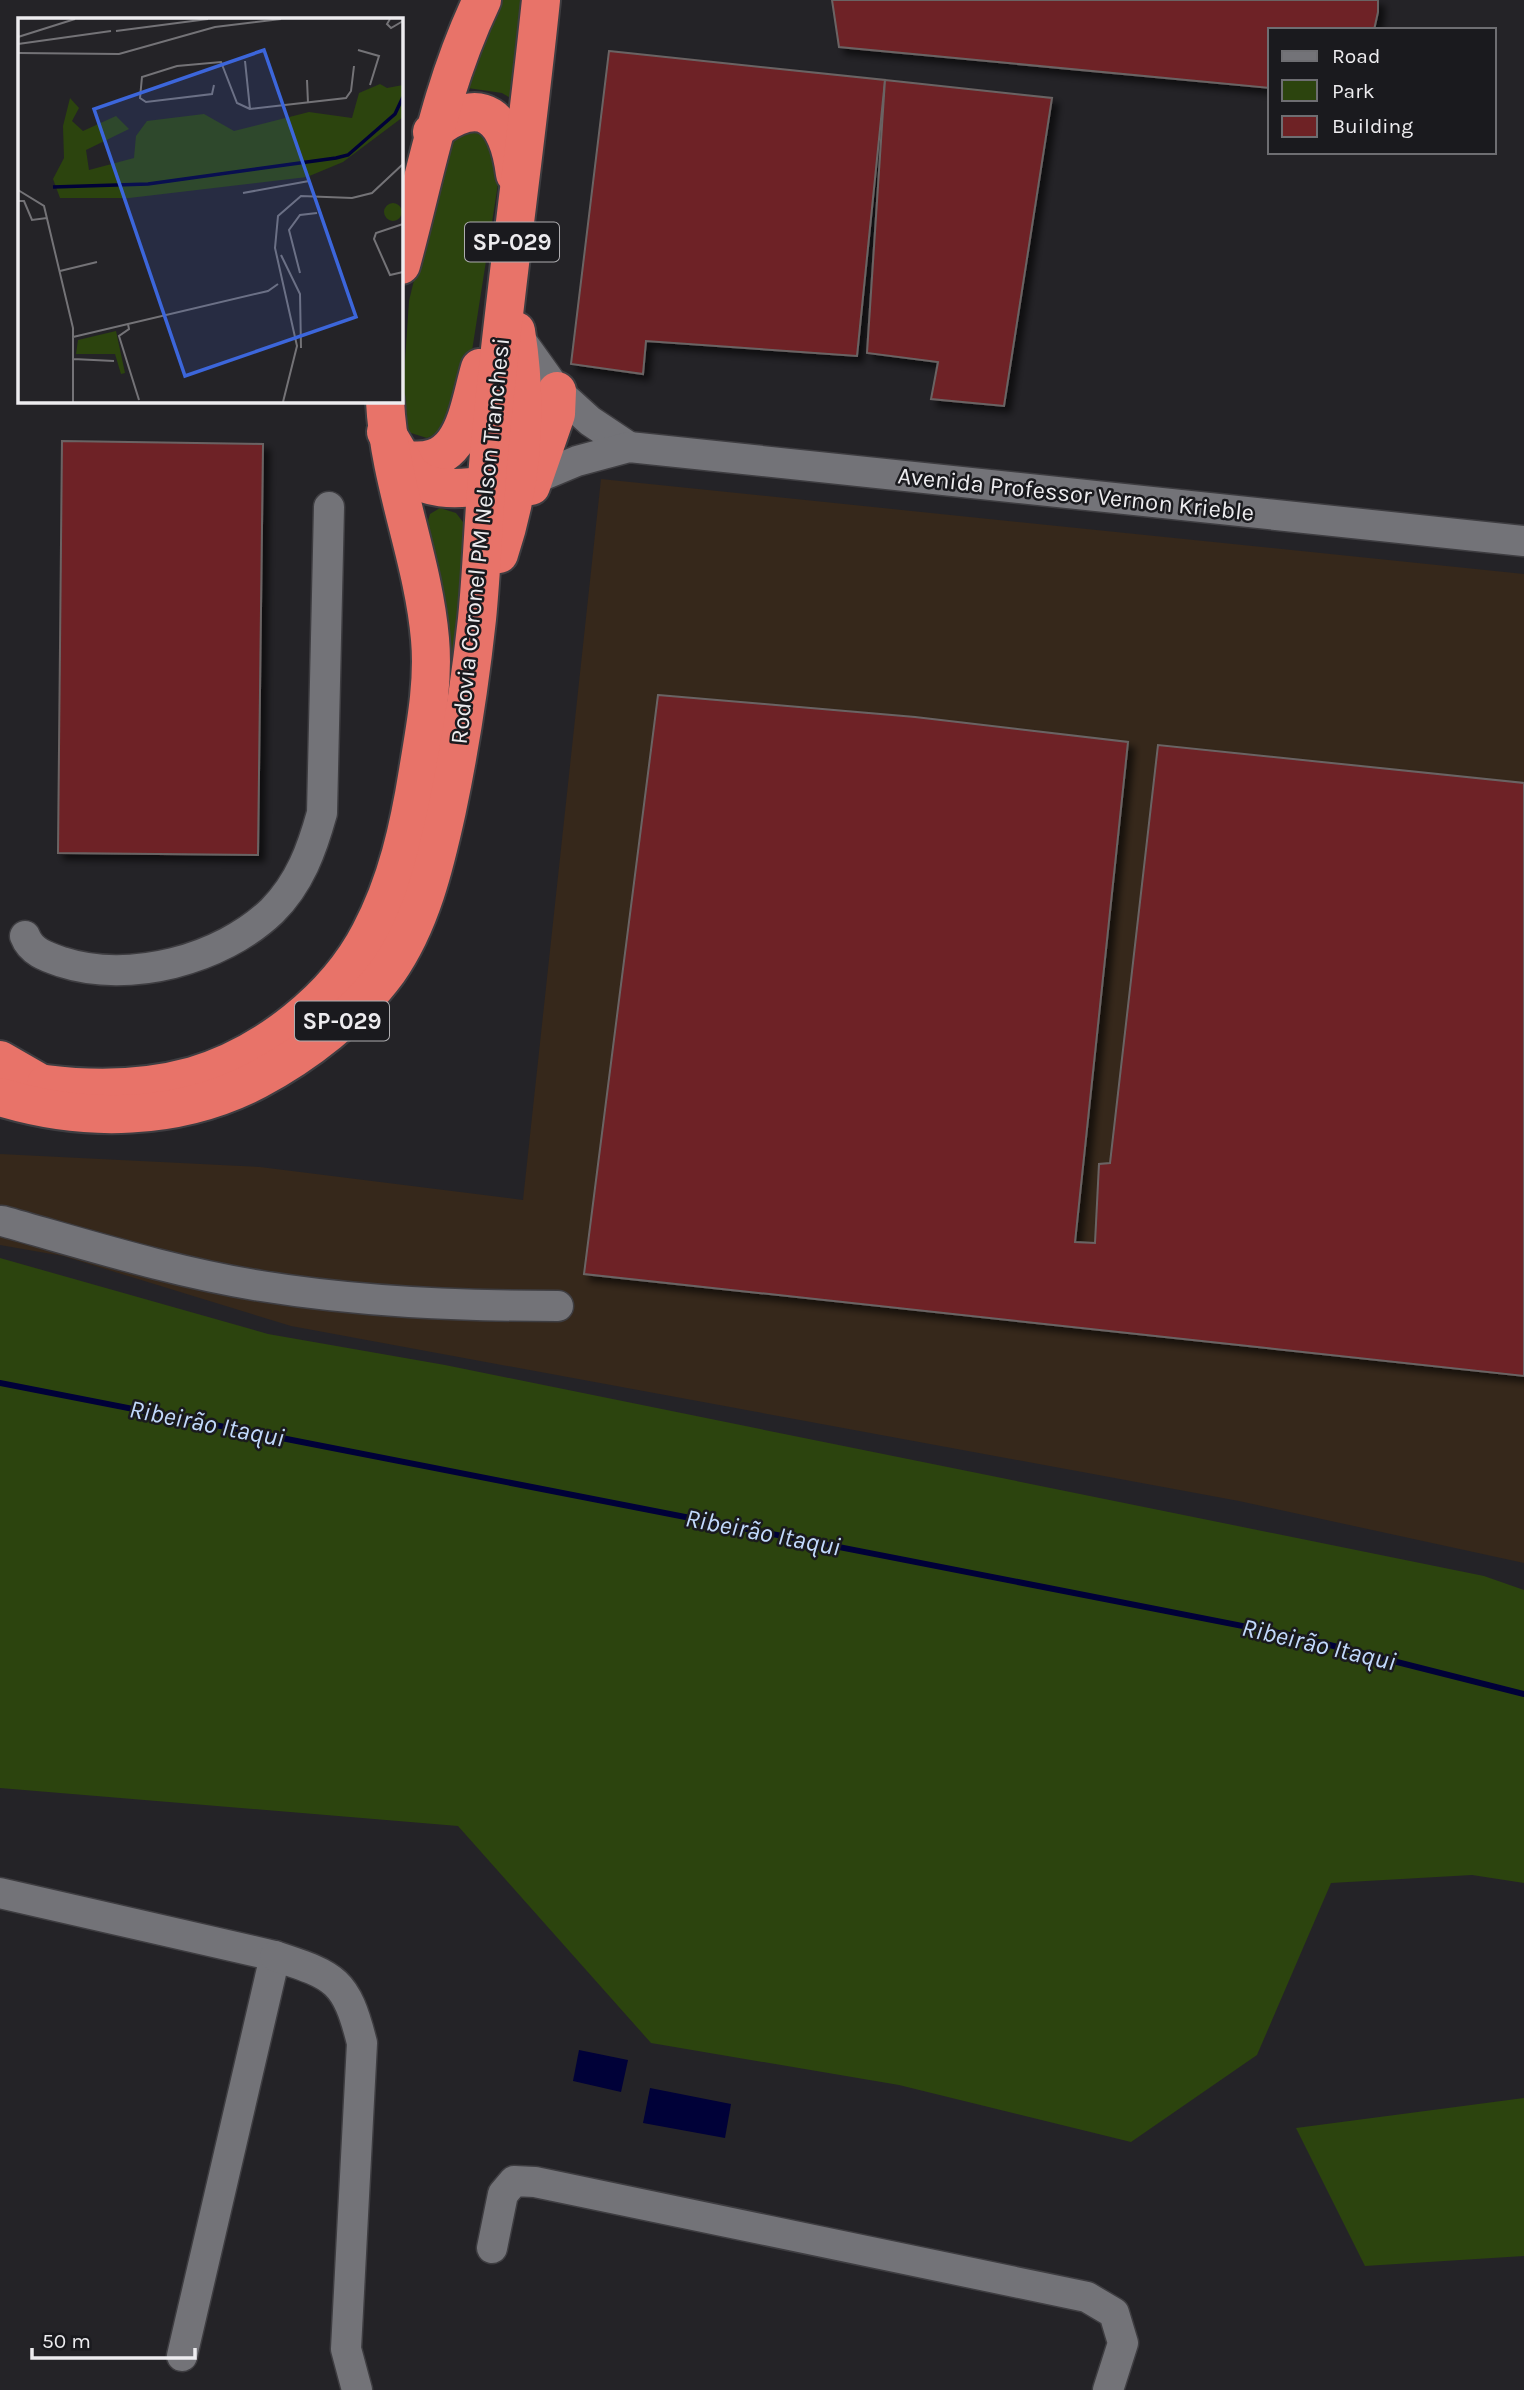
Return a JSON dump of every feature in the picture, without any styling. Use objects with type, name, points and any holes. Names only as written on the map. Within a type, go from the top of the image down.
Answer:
[{"type":"highway","points":[[402,261],[432,132],[447,85],[482,0]]},
{"type":"highway","name":"Rodovia Coronel PM Nelson Tranchesi","points":[[0,1097],[29,1106],[102,1116],[154,1112],[225,1097],[285,1065],[345,1019],[388,970],[417,918],[440,844],[454,775],[477,620],[512,482],[508,277],[541,0]]},
{"type":"highway","name":"SP-029","points":[[432,132],[449,118],[463,113],[495,120],[506,131],[512,149],[517,193]]},
{"type":"highway","name":"SP-029","points":[[477,620],[501,547],[523,405],[517,335],[508,277]]},
{"type":"highway","name":"SP-029","points":[[391,430],[428,460],[440,456],[460,437],[508,277]]},
{"type":"highway","name":"SP-029","points":[[512,482],[556,414],[557,391]]},
{"type":"highway","points":[[391,430],[409,473],[427,485],[512,482]]},
{"type":"highway","name":"Rodovia Coronel PM Nelson Tranchesi","points":[[0,1072],[40,1083],[86,1089],[140,1085],[193,1076],[274,1037],[316,1003],[370,934],[393,882],[410,820],[429,688],[430,641],[421,579],[397,494],[391,430]]},
{"type":"highway","name":"SP-029","points":[[0,1060],[40,1083]]},
{"type":"street","name":"Avenida Professor Vernon Krieble","points":[[517,335],[557,391],[590,421],[629,447]]},
{"type":"street","name":"Avenida Professor Vernon Krieble","points":[[512,482],[629,447],[1524,541]]},
{"type":"street","points":[[25,936],[33,949],[46,957],[72,965],[114,972],[163,965],[234,938],[271,912],[296,881],[313,846],[322,813],[329,507]]},
{"type":"street","points":[[2,1221],[154,1264],[259,1286],[364,1300],[456,1306],[558,1307]]},
{"type":"street","points":[[0,1894],[275,1956],[323,1972],[351,2001],[362,2043],[346,2349],[357,2390]]},
{"type":"street","points":[[182,2356],[275,1956]]},
{"type":"street","points":[[492,2248],[503,2194],[514,2181],[536,2182],[1087,2297],[1114,2313],[1124,2343],[1108,2390]]},
{"type":"shaded area","points":[[601,479],[1524,574],[1524,1563],[1239,1501],[291,1326],[63,1256],[0,1245],[0,1154],[260,1167],[523,1200]]},
{"type":"shaded area","points":[[579,2050],[628,2060],[621,2092],[573,2081]]},
{"type":"shaded area","points":[[650,2088],[731,2104],[725,2138],[643,2123]]},
{"type":"green space","points":[[492,0],[526,0],[519,103],[502,93],[461,87]]},
{"type":"green space","points":[[483,129],[500,171],[469,370],[440,432],[427,438],[411,433],[401,421],[409,301],[443,160],[454,136]]},
{"type":"green space","points":[[440,508],[456,513],[466,526],[454,671],[427,524],[430,514]]},
{"type":"green space","points":[[0,1258],[268,1334],[445,1365],[1484,1576],[1524,1590],[1524,1883],[1472,1875],[1331,1883],[1257,2055],[1131,2142],[899,2085],[651,2043],[458,1826],[0,1788]]},
{"type":"green space","points":[[1524,2098],[1524,2256],[1365,2266],[1296,2128]]},
{"type":"building","points":[[832,0],[1378,0],[1374,28],[1268,28],[1268,88],[839,47]]},
{"type":"building","points":[[609,51],[885,80],[857,356],[646,341],[643,374],[571,364]]},
{"type":"building","points":[[885,80],[1052,98],[1004,406],[931,399],[938,362],[867,353]]},
{"type":"building","points":[[62,441],[263,444],[258,855],[58,853]]},
{"type":"building","points":[[658,695],[915,717],[1128,742],[1075,1242],[1095,1243],[1099,1164],[1110,1163],[1158,745],[1524,783],[1524,1376],[584,1274]]},
{"type":"waterway","name":"Ribeirão Itaqui","points":[[0,1383],[1294,1636],[1524,1694]]}]
